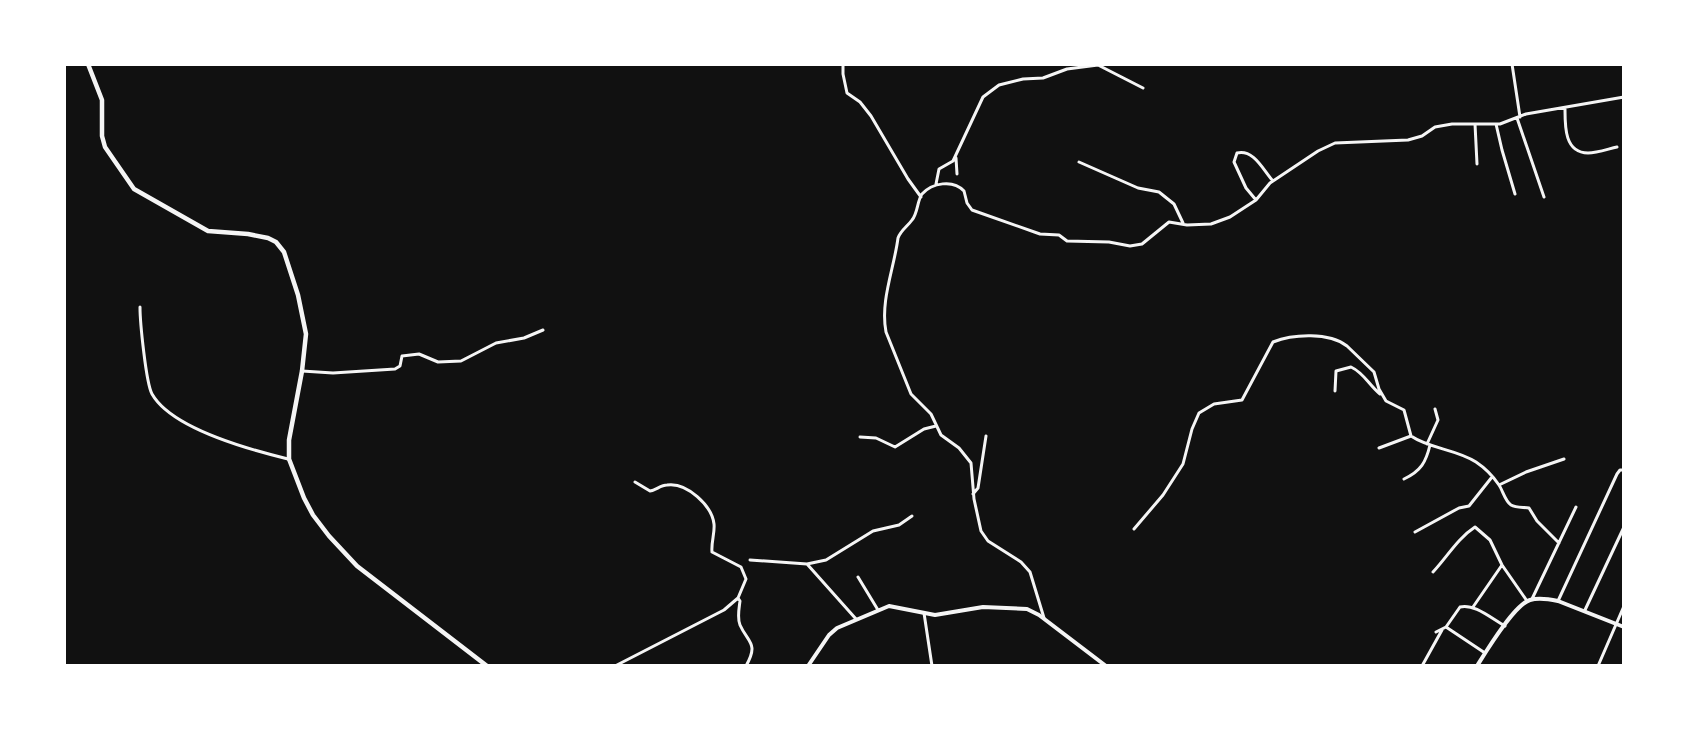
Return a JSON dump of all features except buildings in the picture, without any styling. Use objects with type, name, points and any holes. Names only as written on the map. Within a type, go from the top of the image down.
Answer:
[{"type":"main road","points":[[88,64],[102,100],[102,136],[105,147],[134,189],[208,231],[254,235],[273,240],[282,248],[298,295],[306,340],[289,440],[290,459],[304,498],[313,515],[352,561],[486,666]]},
{"type":"street","points":[[843,64],[847,93],[860,102],[871,116],[921,197]]},
{"type":"street","points":[[1512,64],[1519,117],[1544,197]]},
{"type":"street","points":[[1044,618],[1034,581],[1028,569],[1006,550],[988,541],[981,531],[971,463],[959,448],[941,435],[931,414],[913,396],[886,332],[884,321],[898,238],[900,232],[915,216],[921,197],[936,184],[939,169],[951,163],[956,156],[979,103],[988,92],[999,85],[1023,79],[1043,78],[1066,67],[1098,65],[1143,87]]},
{"type":"street","points":[[936,184],[962,187],[972,210],[1040,234],[1059,235],[1067,241],[1109,242],[1130,246],[1142,244],[1168,222],[1211,224],[1245,209],[1273,181],[1318,150],[1335,143],[1408,140],[1422,136],[1435,127],[1452,124],[1496,124],[1519,117],[1623,97]]},
{"type":"street","points":[[1565,108],[1565,129],[1572,146],[1588,153],[1617,147]]},
{"type":"street","points":[[1475,124],[1477,164]]},
{"type":"street","points":[[1496,124],[1515,195]]},
{"type":"street","points":[[1256,200],[1246,188],[1234,162],[1237,153],[1242,152],[1253,156],[1273,181]]},
{"type":"street","points":[[956,156],[957,174]]},
{"type":"street","points":[[1079,162],[1138,188],[1159,192],[1174,204],[1183,223]]},
{"type":"street","points":[[140,308],[150,389],[161,406],[184,421],[221,439],[290,459]]},
{"type":"street","points":[[302,371],[333,373],[395,369],[400,366],[402,356],[415,354],[438,362],[461,361],[496,343],[524,338],[543,330]]},
{"type":"street","points":[[1134,529],[1163,495],[1183,464],[1192,429],[1199,413],[1214,404],[1242,400],[1273,342],[1293,337],[1313,337],[1342,342],[1352,353],[1369,365],[1386,401],[1404,410],[1410,436]]},
{"type":"street","points":[[1335,391],[1336,371],[1351,367],[1382,395]]},
{"type":"street","points":[[1404,479],[1424,464],[1438,420],[1435,410]]},
{"type":"street","points":[[860,437],[876,438],[895,447],[924,429],[936,426]]},
{"type":"street","points":[[974,494],[978,488],[986,436]]},
{"type":"street","points":[[1379,448],[1410,436],[1474,460],[1499,484],[1509,503],[1529,508],[1537,521],[1559,543]]},
{"type":"street","points":[[1499,484],[1564,459]]},
{"type":"street","points":[[1558,601],[1617,474],[1623,470]]},
{"type":"street","points":[[1415,532],[1459,508],[1469,506],[1492,477]]},
{"type":"street","points":[[615,666],[724,610],[738,598],[746,579],[745,573],[738,565],[712,552],[711,538],[714,526],[706,506],[681,487],[666,485],[650,491],[634,483]]},
{"type":"street","points":[[1532,599],[1576,507]]},
{"type":"street","points":[[750,560],[807,564],[826,560],[873,531],[899,525],[912,516]]},
{"type":"street","points":[[1433,572],[1465,533],[1475,527],[1490,540],[1503,565],[1527,601]]},
{"type":"street","points":[[1585,610],[1623,527]]},
{"type":"street","points":[[807,564],[856,619]]},
{"type":"street","points":[[1473,607],[1503,565]]},
{"type":"street","points":[[858,577],[878,610]]},
{"type":"street","points":[[738,598],[740,601],[739,624],[752,645],[751,656],[746,666]]},
{"type":"street","points":[[1477,666],[1505,626],[1527,601],[1532,599],[1547,598],[1558,601],[1623,627]]},
{"type":"street","points":[[1422,666],[1444,628],[1463,605],[1473,607],[1505,626]]},
{"type":"street","points":[[808,666],[829,635],[856,619],[889,606],[934,615],[983,607],[1027,609],[1044,618],[1106,666]]},
{"type":"street","points":[[1598,666],[1623,606]]},
{"type":"street","points":[[924,613],[932,666]]},
{"type":"street","points":[[1436,632],[1444,628]]},
{"type":"street","points":[[1444,628],[1485,653]]}]
